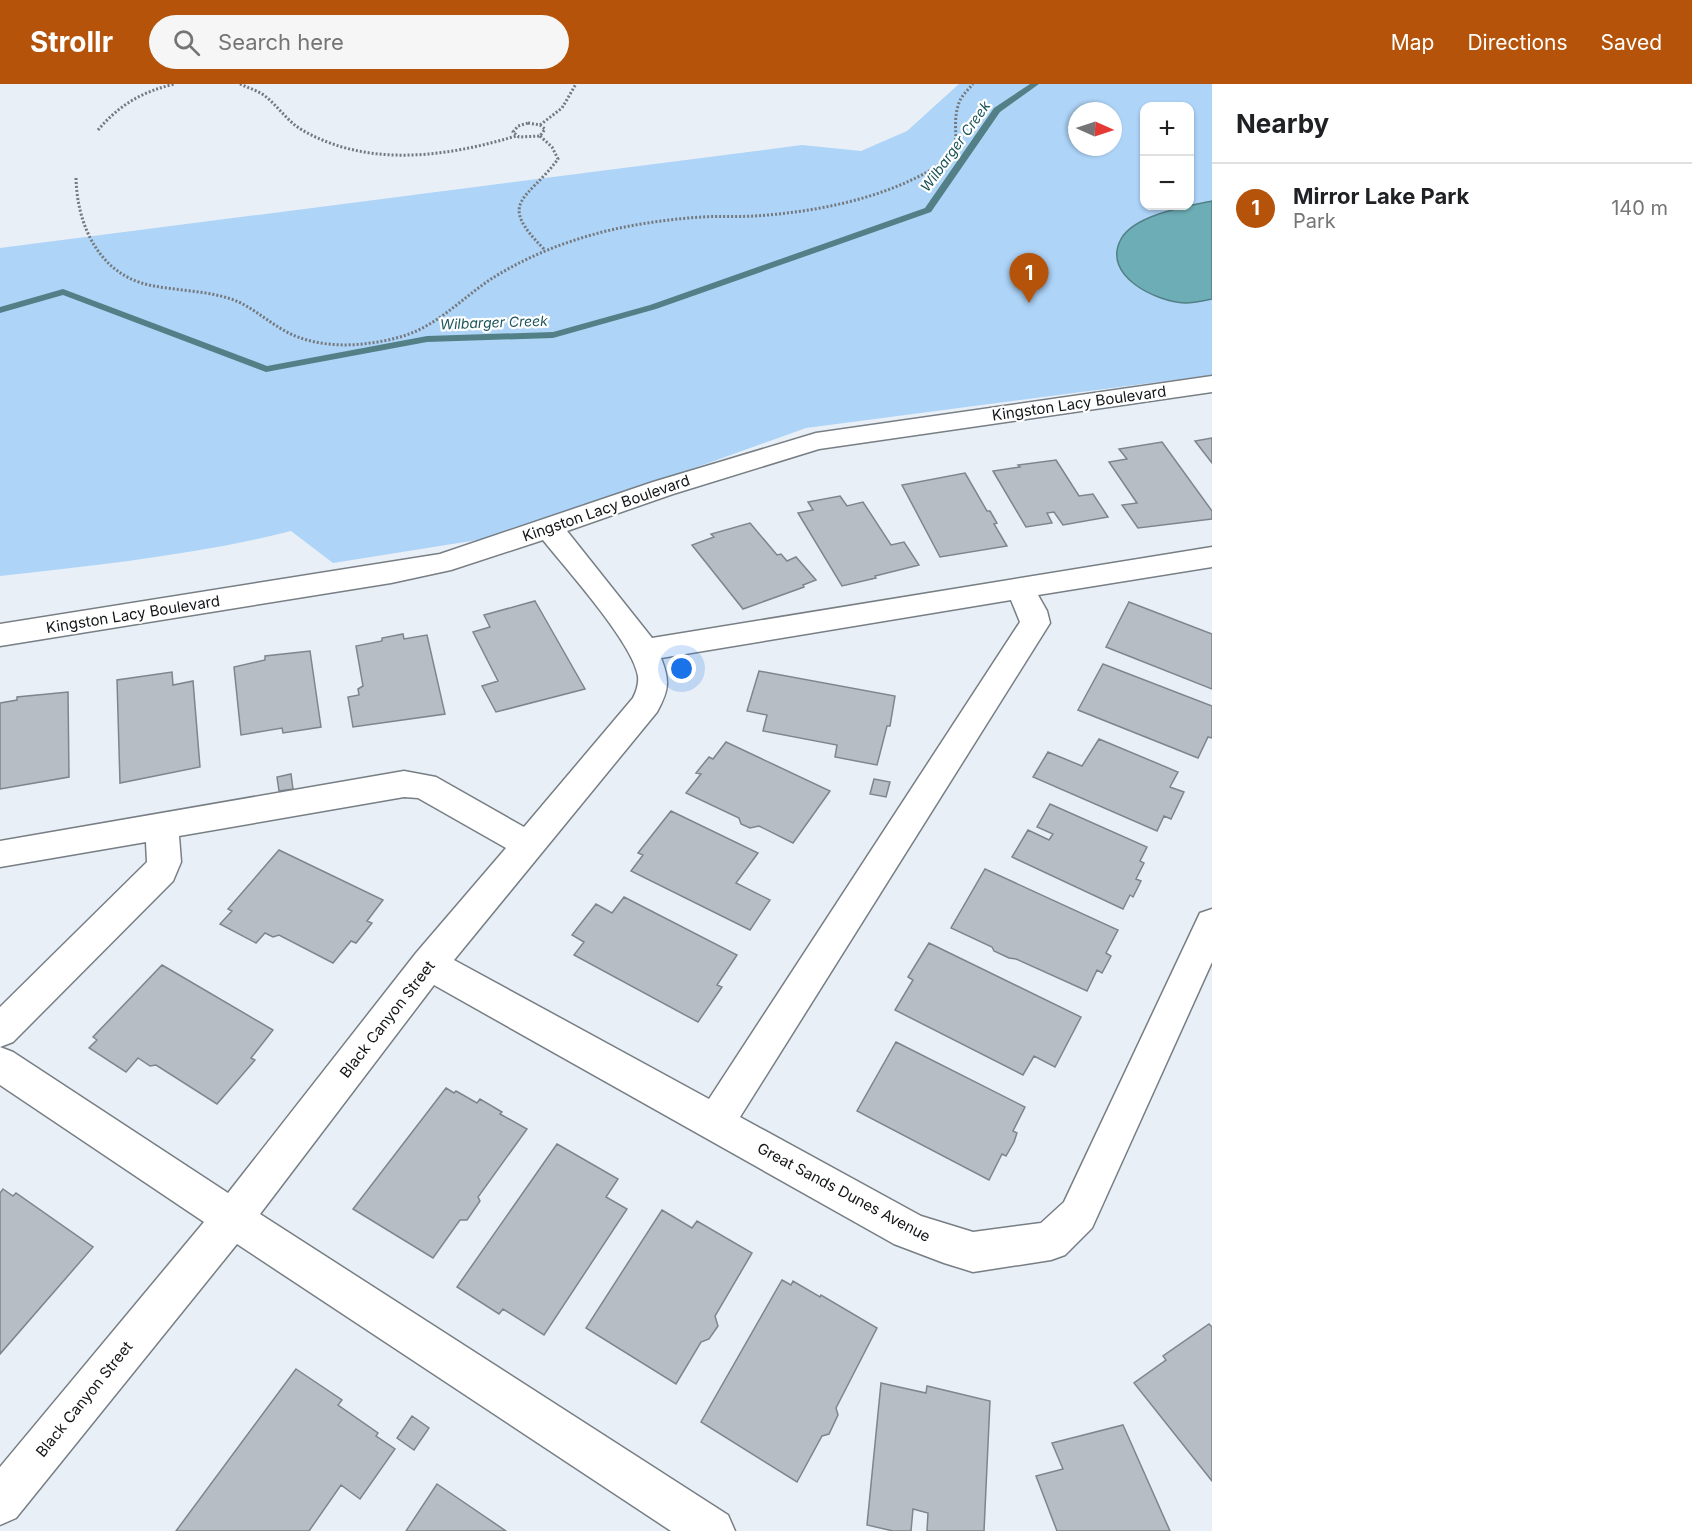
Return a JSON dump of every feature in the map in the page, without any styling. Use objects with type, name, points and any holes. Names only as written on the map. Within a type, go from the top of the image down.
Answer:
[{"type":"street","name":"Kingston Lacy Boulevard","points":[[0,635],[391,573],[441,563],[781,450],[816,441],[1212,384]]},
{"type":"street","name":"Black Canyon Street","points":[[0,1502],[232,1219],[429,964],[646,704],[652,690],[653,676],[643,650],[549,528]]},
{"type":"street","points":[[643,650],[1212,557]]},
{"type":"street","points":[[715,1123],[1035,623],[1032,611],[1020,589]]},
{"type":"street","points":[[0,854],[414,784],[424,786],[528,845]]},
{"type":"street","points":[[0,1030],[161,871],[164,862],[161,826]]},
{"type":"street","name":"Great Sands Dunes Avenue","points":[[429,964],[908,1230],[973,1252],[1052,1241],[1078,1215],[1212,923]]},
{"type":"street","points":[[0,1064],[232,1219],[712,1531]]},
{"type":"path","points":[[98,130],[106,120],[138,95],[176,84]]},
{"type":"path","points":[[240,84],[264,94],[300,129],[323,141],[348,148],[382,154],[427,155],[488,146],[516,136],[528,139],[540,136],[545,129],[540,125],[529,123],[518,125],[513,132],[516,136]]},
{"type":"path","points":[[540,125],[555,116],[570,100],[576,84]]},
{"type":"path","points":[[76,178],[76,198],[83,230],[96,251],[125,277],[138,282],[215,294],[236,301],[252,308],[292,335],[318,342],[374,342],[402,337],[429,327],[492,278],[544,249],[615,229],[653,222],[790,212],[852,199],[895,185],[938,166],[954,151],[958,137],[957,124],[961,98],[973,84]]},
{"type":"path","points":[[540,136],[552,147],[558,159],[551,171],[525,193],[519,205],[519,220],[529,236],[544,249]]},
{"type":"shaded area","points":[[959,84],[1212,84],[1212,375],[806,428],[561,516],[490,538],[333,563],[291,531],[183,553],[0,576],[0,248],[802,145],[861,151],[907,131]]},
{"type":"shaded area","points":[[1212,201],[1212,299],[1188,303],[1160,298],[1147,292],[1125,275],[1119,264],[1117,252],[1121,239],[1137,224],[1149,218],[1174,210],[1194,210],[1194,205]]},
{"type":"building","points":[[1212,438],[1212,463],[1195,441]]},
{"type":"building","points":[[1162,442],[1212,511],[1212,519],[1138,528],[1122,505],[1137,503],[1109,462],[1127,459],[1119,449]]},
{"type":"building","points":[[1056,460],[1079,496],[1093,494],[1108,517],[1063,525],[1054,512],[1047,513],[1052,523],[1026,527],[993,471]]},
{"type":"building","points":[[965,473],[987,511],[990,511],[997,523],[994,524],[1007,546],[940,557],[902,485]]},
{"type":"building","points":[[840,496],[847,506],[863,502],[891,545],[904,542],[919,565],[842,586],[798,513],[813,510],[808,502]]},
{"type":"building","points":[[750,523],[777,555],[781,554],[787,561],[796,557],[816,580],[803,585],[804,587],[743,609],[692,545],[714,537],[711,534]]},
{"type":"building","points":[[535,601],[585,689],[496,712],[482,686],[498,681],[473,632],[490,627],[484,615]]},
{"type":"building","points":[[1129,602],[1212,634],[1212,689],[1106,647]]},
{"type":"building","points":[[403,634],[404,639],[427,635],[445,714],[353,727],[348,697],[359,695],[358,689],[363,686],[356,646]]},
{"type":"building","points":[[310,651],[321,727],[283,733],[282,728],[241,735],[234,667],[265,660],[265,656]]},
{"type":"building","points":[[1103,664],[1212,706],[1212,738],[1208,737],[1198,758],[1078,710]]},
{"type":"building","points":[[759,671],[895,696],[890,726],[887,726],[877,765],[835,757],[837,745],[763,731],[767,715],[747,711]]},
{"type":"building","points":[[172,672],[173,685],[193,681],[200,767],[120,783],[117,680]]},
{"type":"building","points":[[68,692],[69,777],[0,789],[0,703],[17,700],[17,697]]},
{"type":"building","points":[[1099,739],[1178,772],[1170,787],[1184,792],[1171,819],[1164,816],[1157,831],[1033,777],[1048,752],[1082,766]]},
{"type":"building","points":[[726,742],[830,791],[793,843],[759,826],[750,828],[741,824],[739,818],[686,793],[701,774],[696,773],[709,757],[713,759]]},
{"type":"building","points":[[291,774],[293,789],[279,791],[277,777]]},
{"type":"building","points":[[874,779],[890,782],[886,797],[870,794]]},
{"type":"building","points":[[1050,804],[1147,847],[1140,861],[1144,863],[1136,879],[1141,881],[1133,897],[1130,895],[1123,909],[1012,857],[1028,830],[1049,840],[1053,834],[1037,827]]},
{"type":"building","points":[[671,811],[758,853],[736,883],[770,900],[750,930],[631,871],[643,855],[638,853]]},
{"type":"building","points":[[279,850],[383,900],[367,921],[372,923],[356,943],[351,941],[333,963],[279,935],[273,937],[265,933],[256,943],[220,924],[232,911],[228,909]]},
{"type":"building","points":[[985,869],[1118,930],[1106,953],[1111,956],[1102,973],[1097,970],[1087,991],[1016,959],[1009,958],[994,951],[992,947],[951,928]]},
{"type":"building","points":[[624,897],[737,955],[717,985],[722,987],[698,1022],[574,955],[584,942],[572,935],[596,904],[612,913]]},
{"type":"building","points":[[929,943],[1081,1017],[1055,1067],[1034,1056],[1023,1075],[895,1010],[913,980],[908,977]]},
{"type":"building","points":[[162,965],[273,1030],[251,1058],[255,1060],[217,1104],[156,1065],[150,1066],[138,1058],[126,1072],[89,1048],[97,1040],[93,1037]]},
{"type":"building","points":[[896,1042],[1025,1107],[1013,1131],[1017,1133],[1014,1142],[1006,1156],[1002,1154],[989,1180],[857,1111]]},
{"type":"building","points":[[446,1088],[477,1103],[480,1099],[502,1112],[500,1114],[527,1129],[478,1197],[480,1201],[467,1220],[460,1220],[433,1258],[353,1209]]},
{"type":"building","points":[[557,1144],[618,1179],[606,1197],[627,1209],[544,1335],[503,1309],[499,1314],[457,1287]]},
{"type":"building","points":[[3,1189],[13,1196],[16,1193],[93,1247],[0,1354],[0,1193]]},
{"type":"building","points":[[662,1210],[692,1228],[697,1221],[752,1253],[715,1316],[718,1326],[709,1339],[701,1342],[676,1384],[586,1328]]},
{"type":"building","points":[[782,1280],[791,1285],[793,1281],[820,1297],[821,1295],[877,1328],[836,1408],[838,1415],[829,1434],[822,1436],[797,1482],[701,1422]]},
{"type":"building","points":[[1209,1324],[1212,1327],[1212,1481],[1134,1383],[1166,1360],[1163,1356]]},
{"type":"building","points":[[296,1369],[342,1400],[338,1405],[378,1433],[376,1436],[395,1449],[360,1499],[341,1485],[309,1531],[176,1531]]},
{"type":"building","points":[[881,1383],[926,1393],[927,1386],[990,1401],[984,1531],[927,1531],[928,1513],[913,1509],[911,1531],[893,1531],[867,1525]]},
{"type":"building","points":[[412,1416],[429,1428],[414,1450],[397,1438]]},
{"type":"building","points":[[1123,1425],[1170,1531],[1057,1531],[1036,1476],[1063,1469],[1052,1443]]},
{"type":"building","points":[[437,1484],[506,1531],[406,1531]]},
{"type":"waterway","name":"Wilbarger Creek","points":[[0,310],[63,292],[266,369],[427,339],[553,335],[653,307],[928,210],[997,110],[1035,84]]},
{"type":"place","name":"Mirror Lake Park","points":[[1029,303]]}]
